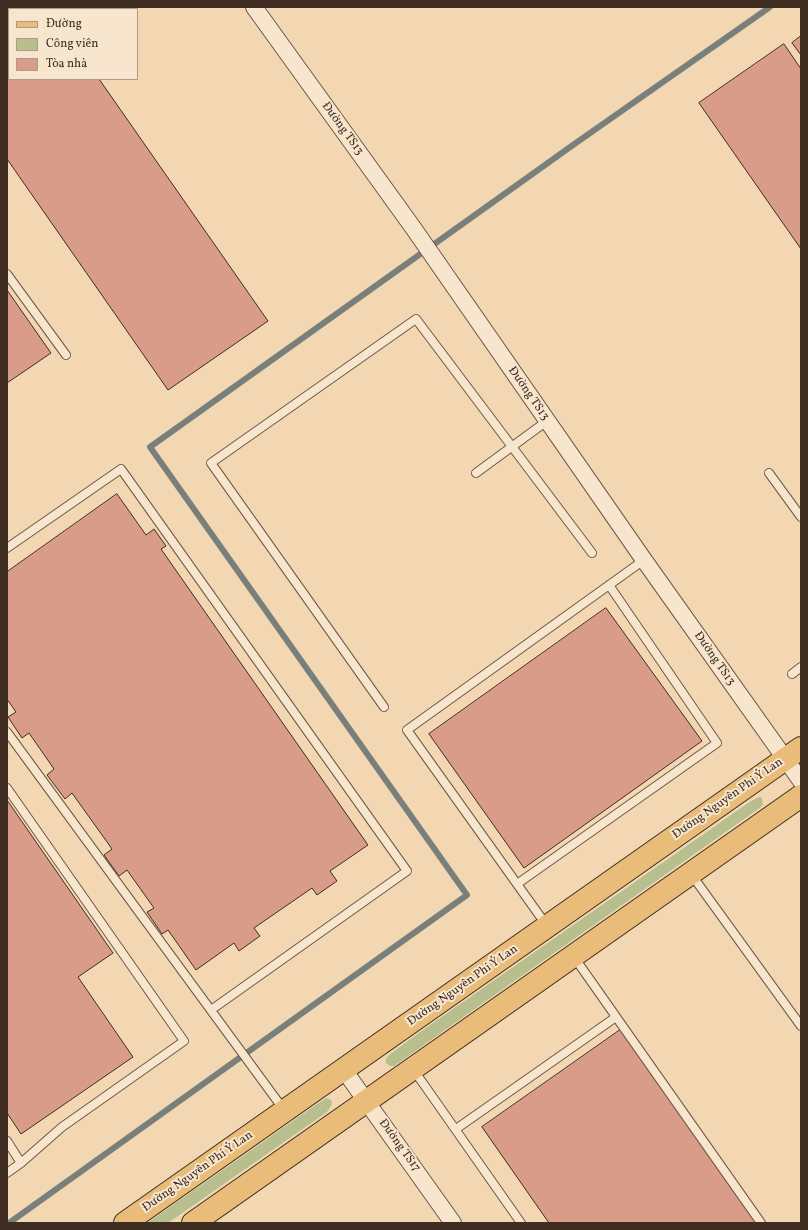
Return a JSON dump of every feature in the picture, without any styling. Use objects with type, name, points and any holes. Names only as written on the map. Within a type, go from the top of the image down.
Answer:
[{"type":"main road","name":"Đường Nguyên Phi Ỷ Lan","points":[[125,1223],[285,1112],[793,753]]},
{"type":"main road","points":[[194,1223],[801,796]]},
{"type":"street","name":"Đường TS13","points":[[254,7],[414,229],[644,560],[793,753],[801,781]]},
{"type":"street","name":"Đường TS17","points":[[344,1070],[453,1223]]},
{"type":"lane","points":[[7,274],[66,355]]},
{"type":"lane","points":[[384,707],[211,463],[416,319],[592,553]]},
{"type":"lane","points":[[476,473],[547,421]]},
{"type":"lane","points":[[7,548],[121,469],[407,871],[211,1010]]},
{"type":"lane","points":[[769,473],[801,517]]},
{"type":"lane","points":[[547,927],[407,730],[644,560]]},
{"type":"lane","points":[[517,884],[717,743],[609,585]]},
{"type":"lane","points":[[792,674],[801,667]]},
{"type":"lane","points":[[7,732],[285,1112]]},
{"type":"lane","points":[[7,788],[184,1041],[62,1128],[7,1173]]},
{"type":"lane","points":[[690,873],[801,1026]]},
{"type":"lane","points":[[573,956],[761,1223]]},
{"type":"lane","points":[[456,1129],[616,1017]]},
{"type":"lane","points":[[413,1068],[521,1223]]},
{"type":"lane","points":[[7,1141],[21,1162]]},
{"type":"green space","points":[[759,797],[762,798],[763,805],[761,807],[394,1066],[390,1066],[386,1063],[386,1059],[389,1055],[420,1032],[751,801]]},
{"type":"green space","points":[[327,1098],[331,1100],[332,1104],[327,1112],[168,1223],[147,1223],[320,1102]]},
{"type":"building","points":[[7,18],[8,80],[100,80],[268,321],[168,390],[7,159]]},
{"type":"building","points":[[801,36],[801,55],[792,43]]},
{"type":"building","points":[[784,44],[801,69],[801,249],[699,103]]},
{"type":"building","points":[[7,290],[51,353],[7,383]]},
{"type":"building","points":[[117,494],[146,535],[154,529],[166,546],[161,549],[368,845],[330,871],[337,881],[317,895],[312,888],[254,928],[260,936],[239,951],[234,943],[196,970],[168,930],[162,934],[147,912],[154,908],[127,870],[119,876],[104,855],[112,849],[72,793],[65,799],[47,775],[54,769],[29,733],[22,738],[8,717],[16,712],[7,699],[7,572]]},
{"type":"building","points":[[606,608],[702,741],[524,868],[429,734]]},
{"type":"building","points":[[7,800],[113,953],[78,977],[133,1057],[21,1134],[7,1113]]},
{"type":"building","points":[[623,1028],[760,1223],[549,1223],[482,1127]]},
{"type":"waterway","points":[[9,1223],[467,895],[150,447],[573,145],[770,7]]}]
